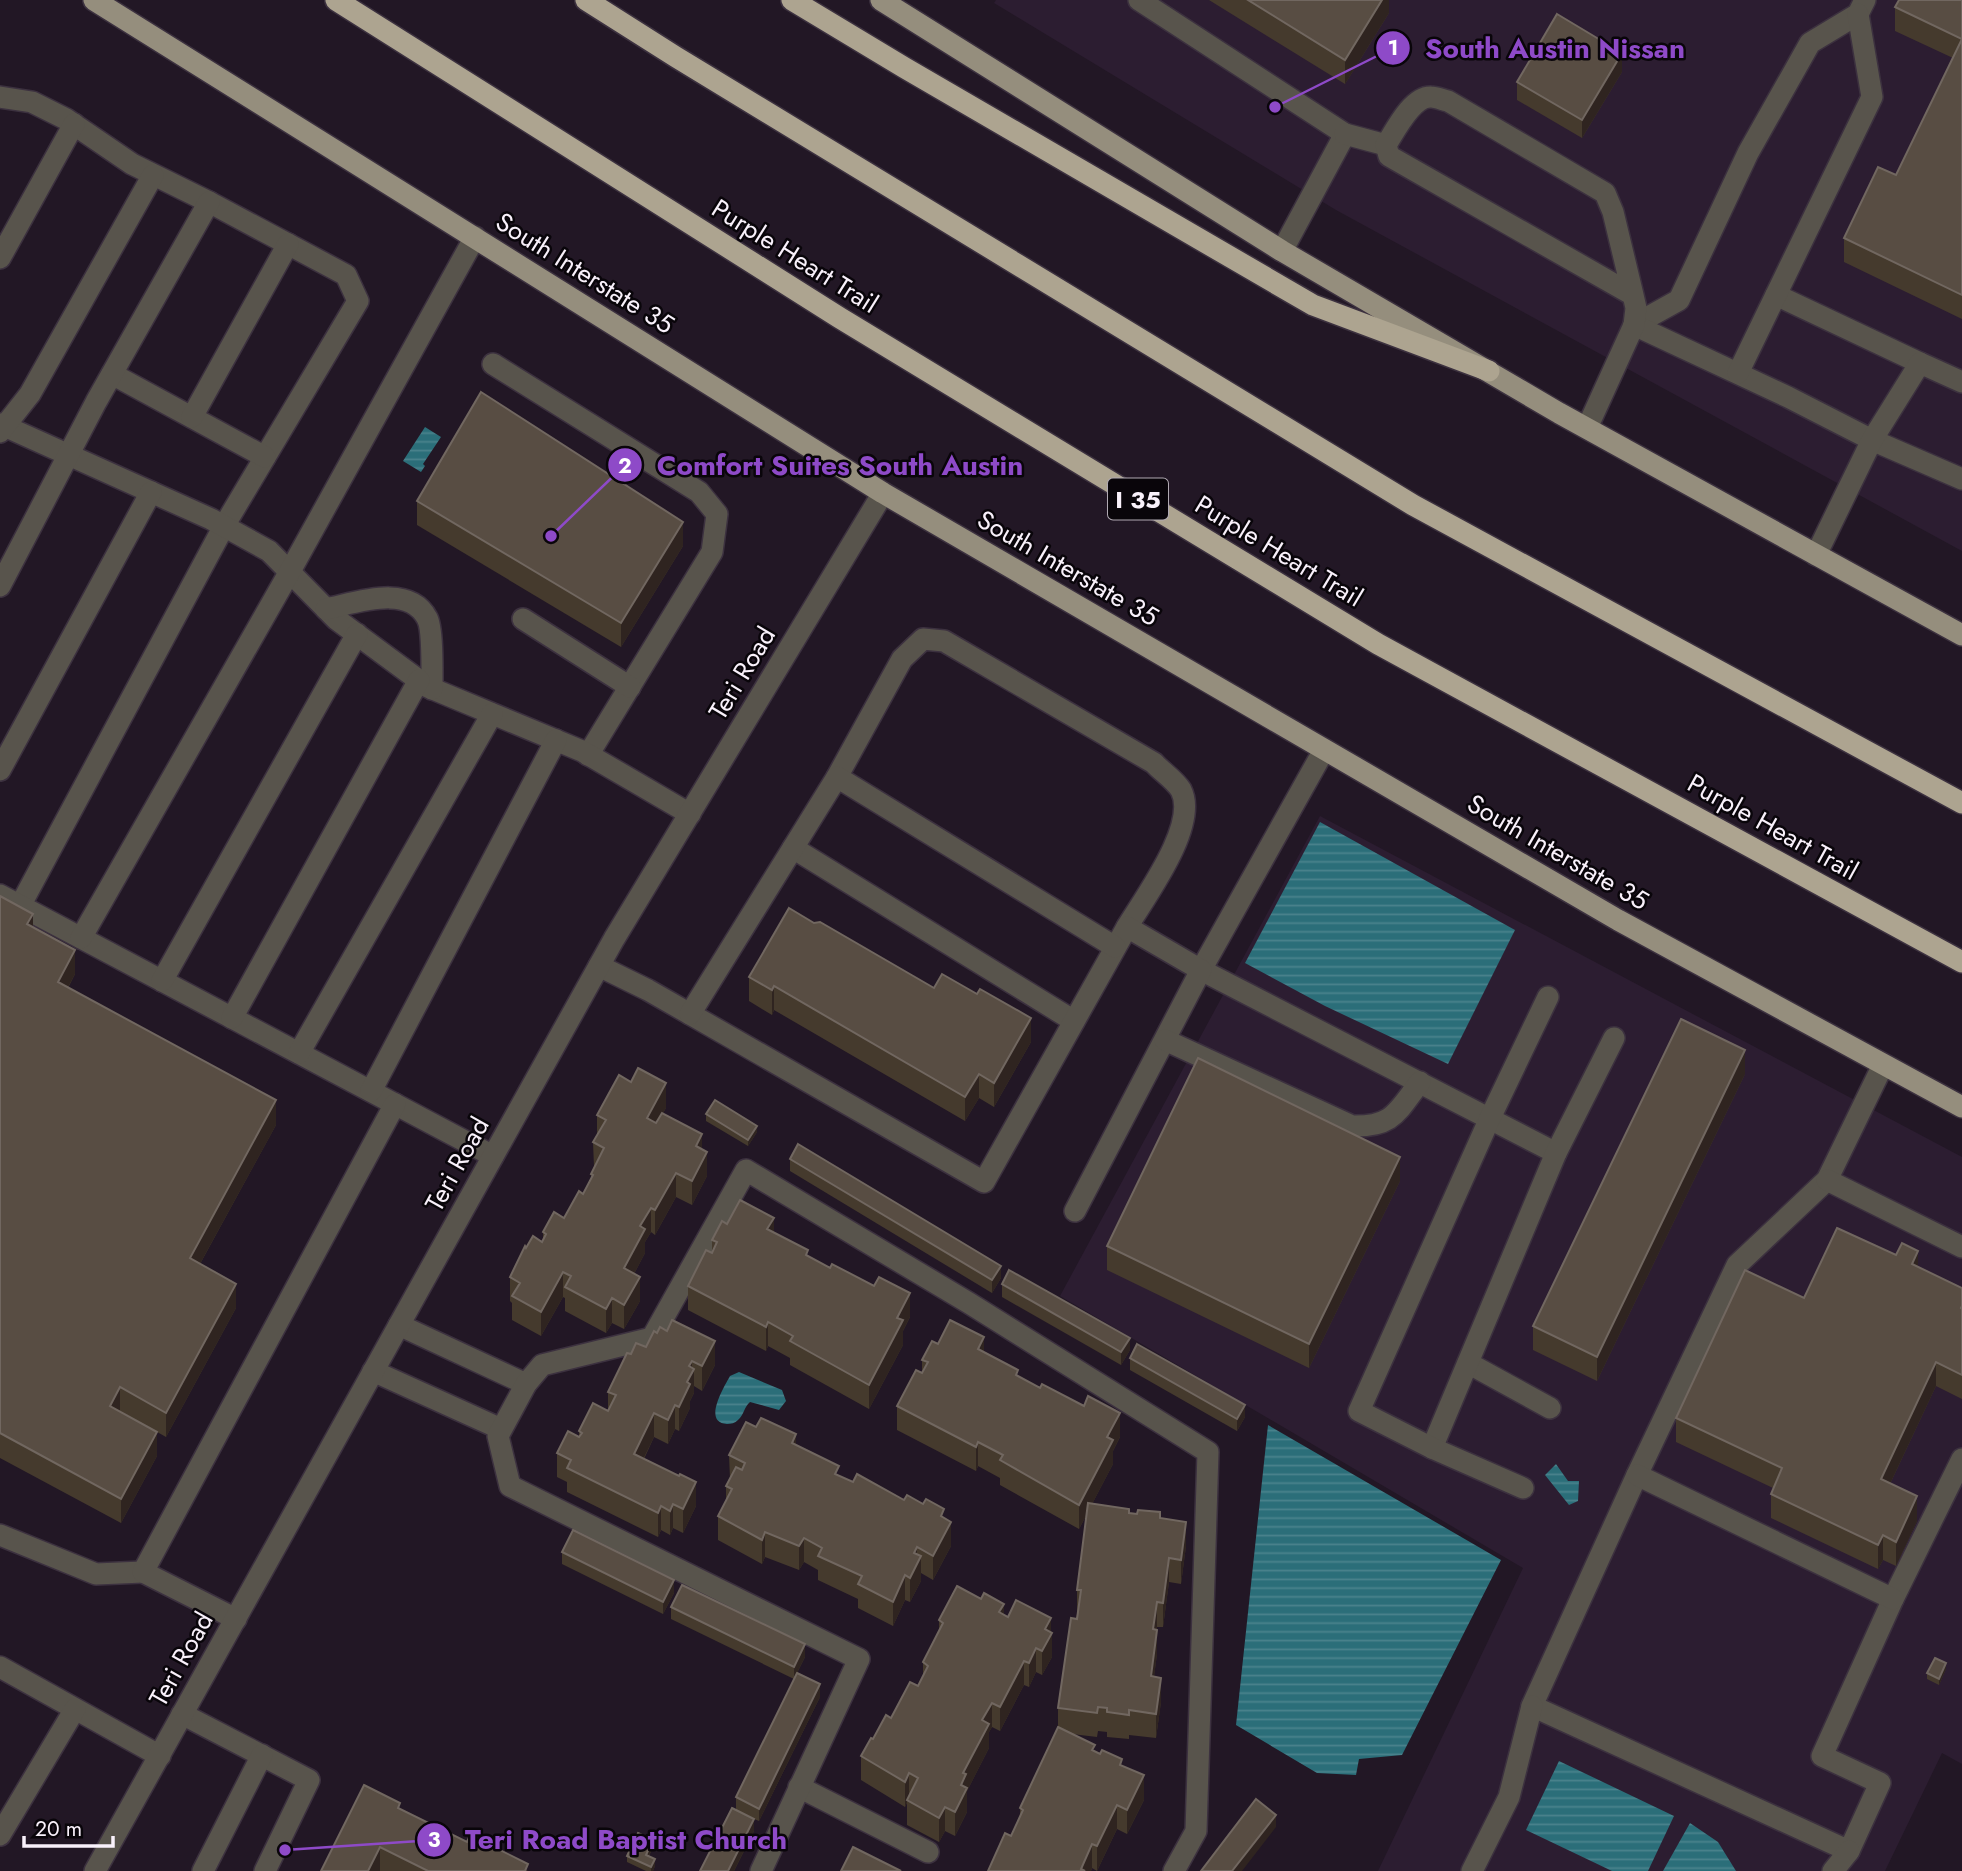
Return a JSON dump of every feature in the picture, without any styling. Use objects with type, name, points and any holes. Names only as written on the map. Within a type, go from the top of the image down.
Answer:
[{"type":"highway","name":"Purple Heart Trail","points":[[337,0],[851,325],[1378,644],[1962,962]]},
{"type":"highway","points":[[586,0],[1413,505],[1962,803]]},
{"type":"highway","points":[[793,0],[1313,305],[1489,371]]},
{"type":"main road","name":"South Interstate 35","points":[[94,0],[883,493],[1618,919],[1962,1107]]},
{"type":"main road","points":[[881,0],[907,7],[1282,251],[1587,428],[1962,635]]},
{"type":"street","points":[[1139,0],[1346,134],[1386,145]]},
{"type":"street","points":[[1634,325],[1679,300],[1748,153],[1810,43],[1861,7],[1872,97],[1738,373]]},
{"type":"street","points":[[0,97],[32,102],[74,124],[132,164],[346,275],[358,301],[224,526],[20,906]]},
{"type":"street","points":[[1587,428],[1634,325],[1636,307],[1613,212],[1605,193],[1448,101],[1430,97],[1419,99],[1400,122],[1386,145],[1388,156],[1633,295]]},
{"type":"street","points":[[0,258],[74,124]]},
{"type":"street","points":[[1282,251],[1346,134]]},
{"type":"street","points":[[153,175],[30,394],[1,427],[151,492],[224,526],[269,551],[326,609],[426,684],[588,755],[690,814]]},
{"type":"street","points":[[0,586],[112,374],[209,202]]},
{"type":"street","points":[[81,938],[289,573],[475,237]]},
{"type":"street","points":[[192,417],[288,244]]},
{"type":"street","points":[[1776,295],[1962,382]]},
{"type":"street","points":[[1634,325],[1872,440],[1962,479]]},
{"type":"street","points":[[1816,555],[1872,440],[1920,363]]},
{"type":"street","points":[[492,364],[699,492],[717,514],[712,552],[588,755]]},
{"type":"street","points":[[112,374],[265,457]]},
{"type":"street","points":[[0,771],[151,492]]},
{"type":"street","name":"Teri Road","points":[[95,1871],[599,966],[883,493]]},
{"type":"street","points":[[232,1018],[426,684],[428,619],[415,604],[388,596],[326,609]]},
{"type":"street","points":[[523,619],[630,687]]},
{"type":"street","points":[[162,981],[357,634]]},
{"type":"street","points":[[599,966],[690,1014],[984,1182],[1115,947],[1172,853],[1184,819],[1181,790],[1154,763],[944,641],[923,639],[902,659],[837,777],[690,1014]]},
{"type":"street","points":[[299,1053],[492,713]]},
{"type":"street","points":[[371,1091],[556,740]]},
{"type":"street","points":[[1075,1211],[1201,970],[1324,750]]},
{"type":"street","points":[[837,777],[1115,947]]},
{"type":"street","points":[[793,848],[1074,1021]]},
{"type":"street","points":[[0,895],[493,1156]]},
{"type":"street","points":[[1127,927],[1201,970],[1556,1153]]},
{"type":"street","points":[[1523,1488],[1432,1448],[1359,1411],[1490,1118],[1548,997]]},
{"type":"street","points":[[1432,1448],[1556,1153],[1614,1038]]},
{"type":"street","points":[[1165,1040],[1352,1126],[1373,1127],[1392,1118],[1420,1082]]},
{"type":"street","points":[[1472,1871],[1509,1797],[1532,1706],[1637,1475],[1737,1265],[1827,1180],[1883,1065]]},
{"type":"street","points":[[143,1572],[395,1104]]},
{"type":"street","points":[[761,1871],[859,1659],[510,1486],[498,1436],[526,1384],[542,1365],[652,1338],[746,1170],[969,1303],[1208,1452],[1196,1831],[1174,1871]]},
{"type":"street","points":[[1827,1180],[1962,1247]]},
{"type":"street","points":[[399,1325],[526,1384]]},
{"type":"street","points":[[1468,1363],[1550,1408]]},
{"type":"street","points":[[373,1371],[502,1429]]},
{"type":"street","points":[[1833,1871],[1849,1851],[1880,1783],[1822,1756],[1962,1459]]},
{"type":"street","points":[[1637,1475],[1894,1599]]},
{"type":"street","points":[[0,1535],[96,1573],[143,1572],[236,1619]]},
{"type":"street","points":[[3,1676],[75,1709],[160,1756]]},
{"type":"street","points":[[1532,1706],[1849,1851]]},
{"type":"street","points":[[0,1835],[75,1709]]},
{"type":"street","points":[[182,1714],[310,1780],[265,1871]]},
{"type":"street","points":[[203,1871],[262,1755]]},
{"type":"street","points":[[799,1787],[928,1852]]},
{"type":"shaded area","points":[[996,0],[1962,0],[1962,551],[1336,210],[994,3]]},
{"type":"shaded area","points":[[1320,816],[1962,1157],[1962,1764],[1942,1753],[1885,1871],[1378,1871],[1523,1568],[1060,1296]]},
{"type":"water","points":[[425,427],[441,437],[423,464],[425,466],[421,472],[403,461]]},
{"type":"water","points":[[1320,822],[1515,930],[1448,1064],[1325,1006],[1245,963]]},
{"type":"water","points":[[739,1372],[782,1390],[786,1401],[779,1410],[750,1402],[736,1422],[720,1422],[715,1411],[720,1396],[730,1376]]},
{"type":"water","points":[[1268,1425],[1501,1560],[1402,1755],[1359,1759],[1356,1775],[1317,1773],[1236,1725]]},
{"type":"water","points":[[1556,1464],[1568,1481],[1579,1481],[1578,1501],[1569,1505],[1545,1475]]},
{"type":"water","points":[[1559,1761],[1674,1816],[1648,1871],[1612,1871],[1526,1830]]},
{"type":"water","points":[[1690,1823],[1718,1842],[1736,1871],[1663,1871]]},
{"type":"building","points":[[1248,0],[1382,0],[1345,60]]},
{"type":"building","points":[[1899,0],[1962,0],[1962,39],[1895,7]]},
{"type":"building","points":[[1557,14],[1622,53],[1582,120],[1517,82]]},
{"type":"building","points":[[1962,39],[1962,295],[1844,238],[1878,167],[1896,175]]},
{"type":"building","points":[[481,392],[683,522],[621,623],[417,501]]},
{"type":"building","points":[[0,896],[33,914],[27,924],[75,950],[58,982],[276,1100],[190,1258],[236,1284],[166,1413],[120,1387],[110,1406],[157,1432],[121,1499],[0,1433]]},
{"type":"building","points":[[789,908],[814,923],[820,922],[934,988],[942,974],[977,994],[980,989],[1031,1018],[994,1083],[979,1074],[965,1097],[774,986],[772,990],[749,977]]},
{"type":"building","points":[[1681,1019],[1745,1050],[1597,1357],[1533,1326]]},
{"type":"building","points":[[1198,1058],[1400,1157],[1309,1344],[1107,1246]]},
{"type":"building","points":[[638,1068],[666,1083],[647,1118],[656,1123],[662,1113],[702,1134],[696,1146],[707,1152],[692,1181],[676,1173],[655,1210],[651,1208],[640,1226],[645,1229],[624,1268],[640,1277],[624,1305],[612,1298],[606,1309],[565,1287],[571,1276],[563,1272],[541,1312],[512,1296],[520,1283],[510,1277],[533,1236],[542,1242],[546,1234],[543,1232],[554,1212],[564,1218],[579,1191],[583,1194],[604,1148],[593,1142],[606,1120],[597,1115],[619,1075],[631,1082]]},
{"type":"building","points":[[715,1100],[757,1126],[748,1140],[706,1114]]},
{"type":"building","points":[[798,1144],[1001,1266],[992,1280],[790,1159]]},
{"type":"building","points":[[740,1200],[774,1218],[767,1229],[808,1250],[806,1255],[830,1268],[832,1264],[874,1286],[879,1277],[910,1293],[897,1318],[903,1320],[869,1385],[790,1341],[793,1336],[768,1322],[766,1327],[688,1286],[706,1250],[712,1253],[717,1242],[712,1240],[722,1221],[727,1224]]},
{"type":"building","points":[[1837,1228],[1896,1255],[1902,1243],[1918,1251],[1912,1264],[1962,1288],[1962,1375],[1936,1362],[1881,1479],[1917,1496],[1896,1542],[1883,1535],[1878,1545],[1771,1494],[1782,1468],[1676,1418],[1745,1270],[1804,1298]]},
{"type":"building","points":[[1009,1270],[1130,1338],[1121,1352],[1002,1284]]},
{"type":"building","points":[[672,1320],[715,1341],[702,1366],[692,1361],[689,1366],[694,1369],[679,1407],[675,1405],[668,1420],[654,1413],[634,1454],[696,1482],[683,1509],[673,1504],[670,1511],[661,1506],[658,1513],[567,1468],[571,1460],[557,1453],[568,1431],[579,1437],[582,1433],[579,1431],[593,1403],[608,1411],[616,1395],[608,1392],[627,1353],[631,1354],[636,1343],[646,1347],[654,1331],[657,1333],[660,1327],[667,1331]]},
{"type":"building","points":[[950,1320],[984,1337],[978,1349],[1018,1370],[1016,1375],[1040,1388],[1042,1384],[1084,1406],[1088,1396],[1120,1413],[1107,1437],[1113,1440],[1079,1505],[1000,1460],[1003,1455],[978,1442],[976,1447],[897,1406],[916,1370],[922,1373],[928,1362],[922,1360],[932,1341],[938,1344]]},
{"type":"building","points":[[1137,1344],[1245,1405],[1237,1419],[1130,1358]]},
{"type":"building","points":[[761,1418],[796,1434],[792,1443],[839,1466],[835,1474],[853,1482],[857,1474],[904,1500],[907,1495],[923,1504],[926,1499],[944,1509],[941,1516],[951,1522],[933,1556],[917,1547],[914,1553],[921,1556],[910,1578],[905,1575],[893,1602],[858,1584],[862,1576],[818,1556],[822,1548],[804,1538],[799,1546],[765,1532],[762,1540],[718,1516],[732,1489],[726,1486],[736,1467],[742,1470],[745,1463],[729,1455],[746,1422],[756,1427]]},
{"type":"building","points":[[1088,1503],[1129,1509],[1129,1513],[1137,1514],[1138,1510],[1160,1512],[1160,1518],[1186,1522],[1181,1560],[1169,1558],[1163,1603],[1157,1602],[1153,1629],[1157,1630],[1151,1676],[1161,1678],[1156,1714],[1129,1710],[1129,1715],[1107,1712],[1107,1708],[1098,1707],[1097,1713],[1058,1708],[1071,1618],[1077,1619],[1081,1590],[1077,1590]]},
{"type":"building","points":[[573,1530],[674,1580],[663,1602],[562,1552]]},
{"type":"building","points":[[682,1585],[805,1644],[794,1667],[671,1607]]},
{"type":"building","points":[[957,1586],[981,1599],[984,1593],[1004,1604],[999,1612],[1008,1617],[1016,1600],[1051,1618],[1045,1629],[1052,1633],[1042,1651],[1036,1648],[1029,1663],[1024,1661],[1000,1707],[992,1703],[982,1720],[989,1724],[963,1773],[966,1774],[961,1785],[967,1788],[955,1812],[945,1807],[939,1818],[907,1800],[918,1778],[909,1773],[905,1782],[861,1756],[886,1715],[891,1718],[910,1682],[918,1686],[928,1666],[923,1662],[943,1623],[939,1620]]},
{"type":"building","points":[[1935,1658],[1946,1663],[1939,1679],[1927,1673]]},
{"type":"building","points":[[797,1673],[820,1684],[759,1809],[736,1797]]},
{"type":"building","points":[[1058,1727],[1095,1745],[1092,1750],[1100,1754],[1102,1750],[1122,1759],[1120,1765],[1144,1775],[1127,1810],[1117,1805],[1097,1846],[1092,1844],[1081,1869],[1085,1871],[988,1871],[1005,1833],[1011,1836],[1023,1810],[1020,1808]]},
{"type":"building","points":[[364,1785],[400,1803],[398,1808],[467,1842],[470,1835],[528,1864],[525,1871],[428,1871],[380,1847],[368,1871],[321,1871]]},
{"type":"building","points":[[1256,1799],[1276,1815],[1232,1871],[1201,1871]]},
{"type":"building","points":[[732,1808],[754,1819],[728,1871],[700,1871]]},
{"type":"building","points":[[638,1833],[653,1840],[646,1855],[655,1859],[651,1867],[627,1856]]},
{"type":"building","points":[[853,1847],[901,1871],[841,1871]]},
{"type":"place","name":"South Austin Nissan","points":[[1275,107]]},
{"type":"place","name":"Comfort Suites South Austin","points":[[551,536]]},
{"type":"place","name":"Teri Road Baptist Church","points":[[285,1850]]}]
